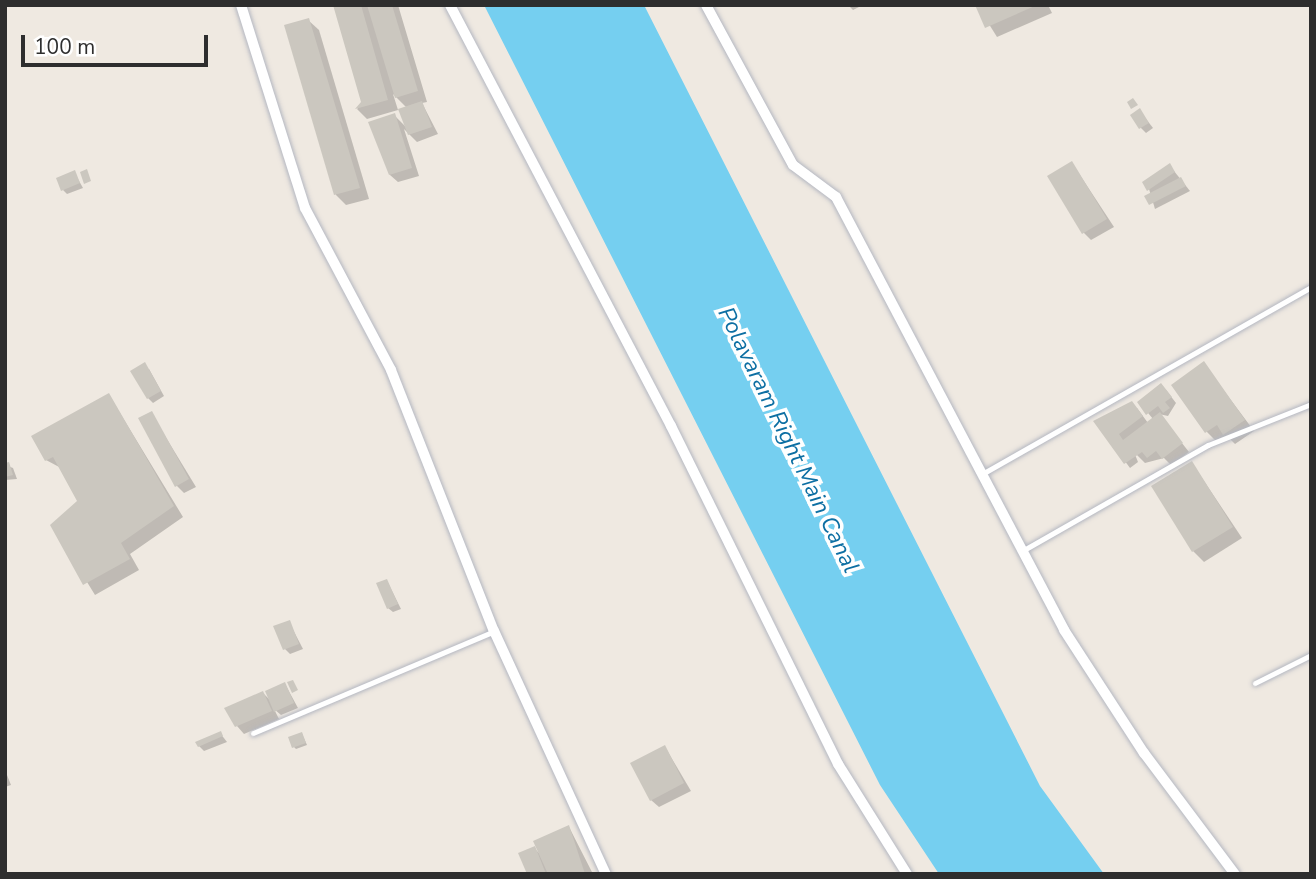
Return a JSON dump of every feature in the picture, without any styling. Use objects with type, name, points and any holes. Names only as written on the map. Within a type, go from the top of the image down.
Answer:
[{"type":"street","points":[[241,5],[305,208],[391,370],[494,631],[606,874]]},
{"type":"street","points":[[450,5],[671,426],[838,764],[908,874]]},
{"type":"street","points":[[706,5],[793,165],[836,197],[1022,551],[1144,753],[1235,874]]},
{"type":"lane","points":[[981,474],[1311,287]]},
{"type":"lane","points":[[1022,551],[1208,445],[1311,404]]},
{"type":"lane","points":[[253,733],[494,631]]},
{"type":"lane","points":[[1255,683],[1311,655]]},
{"type":"water","name":"Polavaram Right Main Canal","points":[[484,5],[644,5],[1040,786],[1104,874],[939,874],[880,785]]},
{"type":"building","points":[[333,5],[361,5],[388,100],[355,109],[361,102]]},
{"type":"building","points":[[367,5],[392,5],[418,91],[395,98]]},
{"type":"building","points":[[975,5],[1037,5],[985,28]]},
{"type":"building","points":[[309,18],[360,188],[334,195],[284,25]]},
{"type":"building","points":[[1133,98],[1138,105],[1131,109],[1127,102]]},
{"type":"building","points":[[422,101],[432,127],[408,135],[398,109]]},
{"type":"building","points":[[1140,108],[1149,123],[1139,129],[1130,115]]},
{"type":"building","points":[[395,113],[412,168],[389,175],[368,122]]},
{"type":"building","points":[[1072,161],[1107,219],[1082,234],[1047,176]]},
{"type":"building","points":[[1170,163],[1175,172],[1147,191],[1142,182]]},
{"type":"building","points":[[87,169],[91,181],[84,184],[80,172]]},
{"type":"building","points":[[75,170],[80,183],[61,191],[56,178]]},
{"type":"building","points":[[1181,177],[1186,186],[1149,205],[1144,196]]},
{"type":"building","points":[[1204,361],[1245,420],[1223,435],[1217,425],[1205,433],[1171,385]]},
{"type":"building","points":[[145,362],[161,391],[147,399],[130,371]]},
{"type":"building","points":[[1161,383],[1172,397],[1165,402],[1170,408],[1163,413],[1158,406],[1146,415],[1137,402]]},
{"type":"building","points":[[109,393],[174,506],[121,543],[130,559],[83,585],[50,525],[77,501],[53,457],[45,461],[31,436]]},
{"type":"building","points":[[1132,401],[1143,416],[1119,434],[1123,440],[1160,412],[1183,443],[1162,459],[1156,451],[1147,458],[1142,452],[1124,464],[1093,421]]},
{"type":"building","points":[[152,411],[189,479],[175,487],[138,418]]},
{"type":"building","points":[[1192,461],[1233,527],[1192,552],[1151,486]]},
{"type":"building","points":[[9,462],[13,475],[5,477],[5,463]]},
{"type":"building","points":[[387,579],[398,604],[387,609],[376,583]]},
{"type":"building","points":[[290,620],[299,644],[283,650],[273,626]]},
{"type":"building","points":[[293,680],[298,690],[292,693],[287,682]]},
{"type":"building","points":[[285,682],[294,703],[274,712],[265,691]]},
{"type":"building","points":[[263,691],[272,711],[235,727],[224,708]]},
{"type":"building","points":[[221,731],[223,736],[198,747],[195,742]]},
{"type":"building","points":[[302,732],[306,743],[292,748],[288,737]]},
{"type":"building","points":[[665,745],[684,783],[650,801],[630,763]]},
{"type":"building","points":[[569,825],[585,874],[548,874],[533,841]]},
{"type":"building","points":[[535,846],[546,874],[527,874],[518,853]]}]
